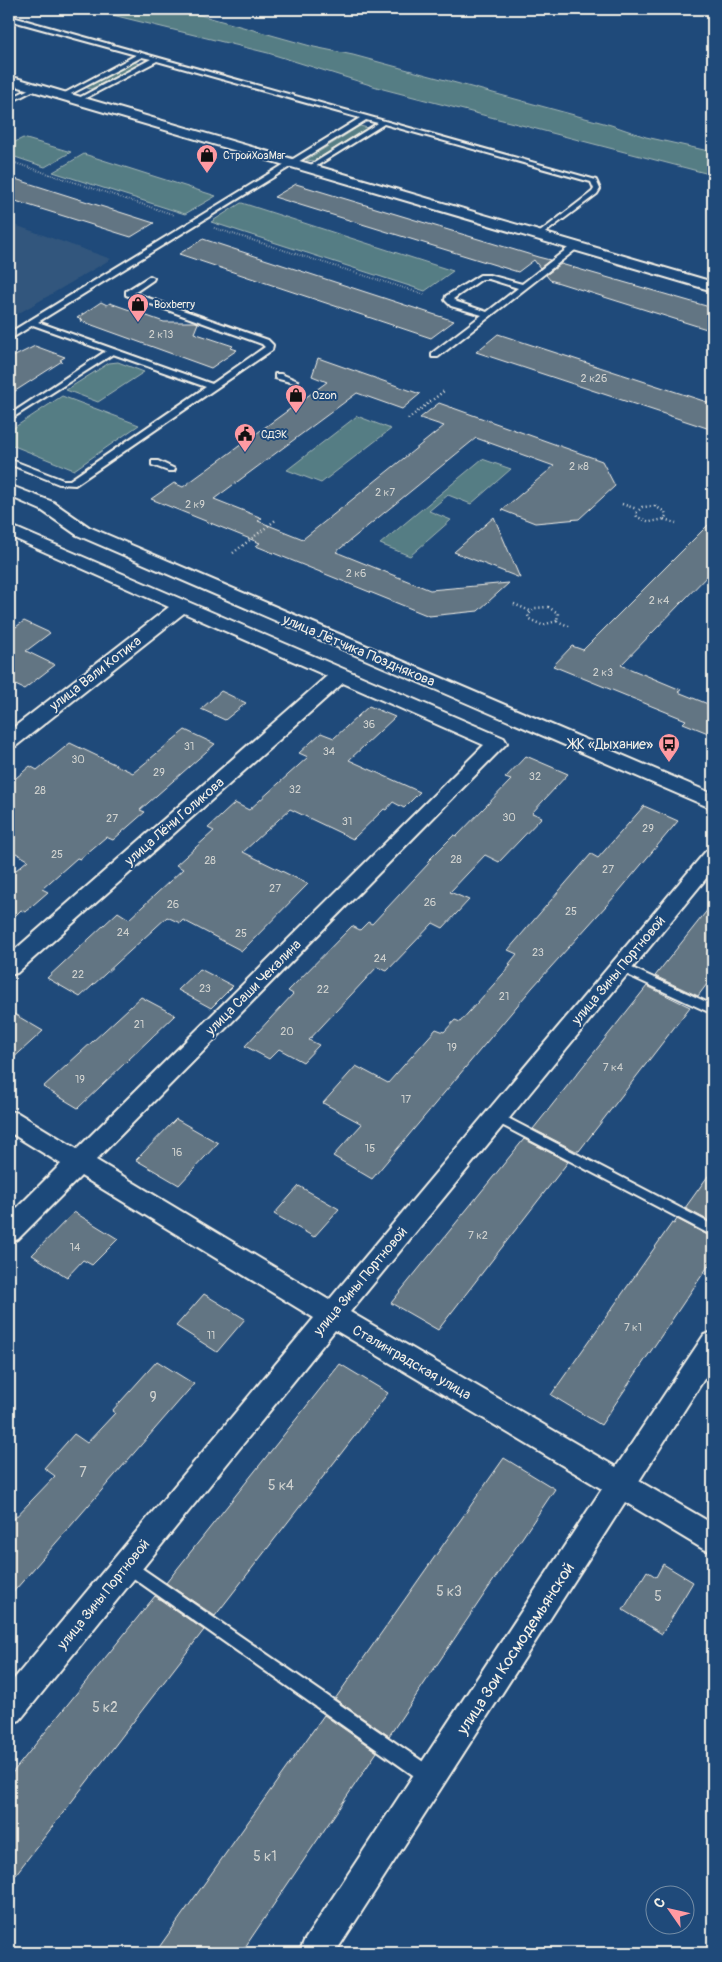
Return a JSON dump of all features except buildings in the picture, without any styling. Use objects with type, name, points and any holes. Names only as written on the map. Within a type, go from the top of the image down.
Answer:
[{"type":"street","points":[[9,80],[713,287]]},
{"type":"street","name":"улица Лётчика Позднякова","points":[[9,490],[47,506],[84,531],[713,802]]},
{"type":"street","points":[[9,530],[340,675]]},
{"type":"street","name":"улица Вали Котика","points":[[9,741],[181,606]]},
{"type":"street","name":"улица Саши Чекалина","points":[[9,1232],[497,743],[340,675]]},
{"type":"street","name":"улица Лёни Голикова","points":[[9,967],[340,675]]},
{"type":"street","name":"улица Зины Портновой","points":[[9,1709],[332,1315],[713,856]]},
{"type":"street","name":"Сталинградская улица","points":[[9,1120],[332,1315],[713,1539]]},
{"type":"street","name":"улица Зои Космодемьянской","points":[[316,1953],[713,1343]]},
{"type":"lane","points":[[9,18],[594,181],[597,189],[595,193],[538,236]]},
{"type":"lane","points":[[62,96],[141,55]]},
{"type":"lane","points":[[78,100],[156,59]]},
{"type":"lane","points":[[9,101],[35,88]]},
{"type":"lane","points":[[9,336],[366,117]]},
{"type":"lane","points":[[308,169],[383,122]]},
{"type":"lane","points":[[435,355],[575,247]]},
{"type":"lane","points":[[487,314],[454,304],[449,298],[480,276],[522,287]]},
{"type":"lane","points":[[9,461],[62,482],[72,483],[269,348],[269,345],[130,295],[129,293],[132,289],[150,278]]},
{"type":"lane","points":[[32,322],[214,387]]},
{"type":"lane","points":[[9,418],[112,350]]},
{"type":"lane","points":[[278,376],[294,381]]},
{"type":"lane","points":[[155,463],[171,469]]},
{"type":"lane","points":[[621,967],[713,1010]]},
{"type":"lane","points":[[496,1117],[713,1231]]},
{"type":"lane","points":[[127,1565],[431,1777]]},
{"type":"path","points":[[408,419],[444,391]]},
{"type":"path","points":[[622,504],[637,509],[655,506],[665,512],[666,516],[660,522],[647,522],[637,517],[637,509]]},
{"type":"path","points":[[233,553],[277,519]]},
{"type":"path","points":[[664,519],[676,524]]},
{"type":"path","points":[[514,604],[530,611],[542,607],[554,610],[559,618],[557,621]]},
{"type":"path","points":[[530,611],[529,619],[538,625],[546,626],[557,621],[571,627]]},
{"type":"shaded area","points":[[9,223],[111,259],[9,319]]},
{"type":"green space","points":[[88,9],[171,9],[200,15],[314,47],[353,55],[611,125],[646,137],[713,152],[713,175],[383,89],[268,53]]},
{"type":"green space","points":[[133,62],[140,64],[91,89],[84,87]]},
{"type":"green space","points":[[360,126],[368,128],[314,161],[306,160]]},
{"type":"green space","points":[[23,138],[71,152],[45,167],[9,155],[9,145]]},
{"type":"green space","points":[[84,154],[216,196],[185,214],[53,172]]},
{"type":"green space","points":[[241,203],[453,271],[425,291],[211,222]]},
{"type":"green space","points":[[118,362],[144,372],[98,402],[66,390],[109,363]]},
{"type":"green space","points":[[62,396],[139,425],[74,470],[9,444],[9,431]]},
{"type":"green space","points":[[357,416],[391,429],[321,483],[287,470]]},
{"type":"green space","points":[[482,459],[511,469],[471,504],[448,495],[429,511],[451,520],[410,556],[380,544]]},
{"type":"place","name":"СтройХозМаг","points":[[207,174]]},
{"type":"place","name":"Boxberry","points":[[138,323]]},
{"type":"place","name":"Ozon","points":[[296,414]]},
{"type":"place","name":"СДЭК","points":[[245,453]]},
{"type":"place","name":"ЖК «Дыхание»","points":[[669,763]]}]
